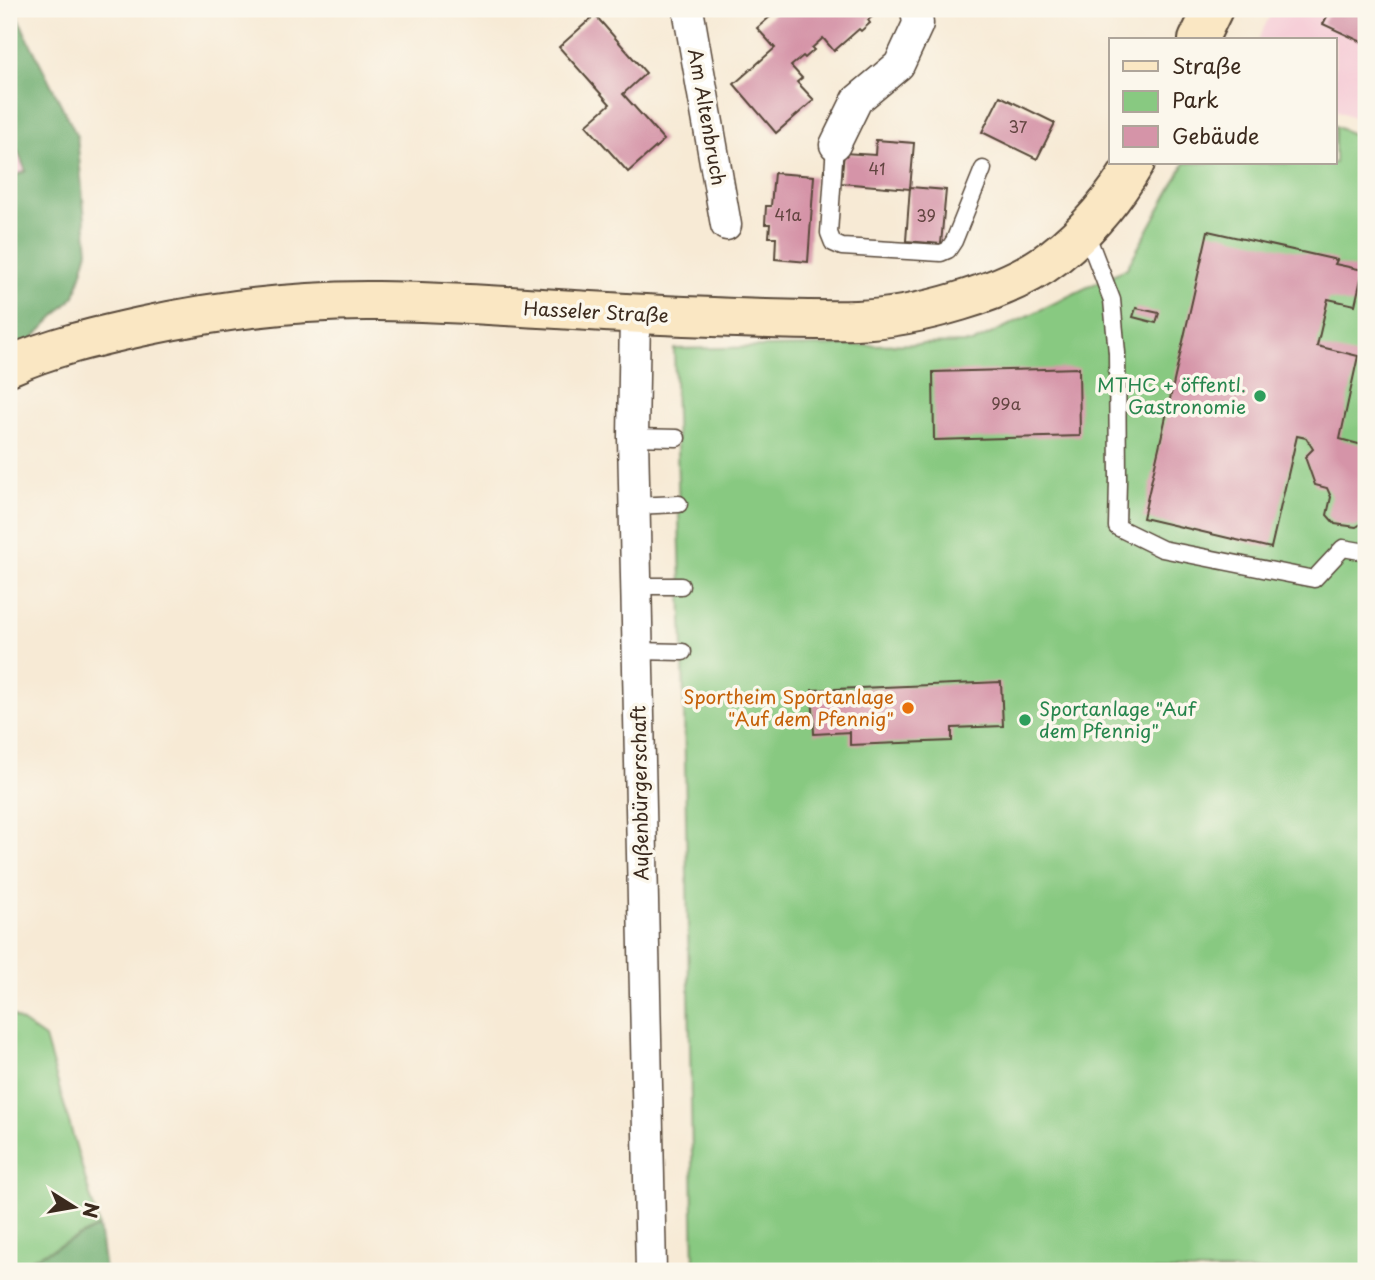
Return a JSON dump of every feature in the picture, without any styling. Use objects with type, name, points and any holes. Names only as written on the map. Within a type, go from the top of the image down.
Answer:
[{"type":"main road","points":[[1199,38],[1213,9]]},
{"type":"main road","name":"Hasseler Straße","points":[[9,366],[79,340],[181,318],[311,303],[425,302],[635,315],[859,320],[920,312],[979,294],[1028,273],[1052,259],[1085,230],[1119,191],[1134,164]]},
{"type":"street","name":"Am Altenbruch","points":[[688,9],[726,225]]},
{"type":"street","points":[[835,145],[857,100],[899,65],[918,24],[916,9]]},
{"type":"street","name":"Außenbürgerschaft","points":[[635,315],[633,437],[651,1271]]},
{"type":"lane","points":[[835,145],[829,233],[833,243],[842,247],[933,253],[948,250],[954,242],[983,169]]},
{"type":"lane","points":[[1085,230],[1112,300],[1117,353],[1117,527],[1162,549],[1314,579],[1343,548],[1366,552]]},
{"type":"lane","points":[[633,437],[677,438]]},
{"type":"lane","points":[[635,506],[679,504]]},
{"type":"lane","points":[[636,586],[681,586]]},
{"type":"lane","points":[[637,651],[683,652]]},
{"type":"shaded area","points":[[1273,9],[1366,9],[1366,122],[1336,110],[1336,38],[1259,38]]},
{"type":"shaded area","points":[[9,130],[26,172],[9,178]]},
{"type":"green space","points":[[9,9],[15,9],[77,136],[88,251],[75,296],[30,341],[9,353],[9,178],[26,171],[9,130]]},
{"type":"green space","name":"Sportanlage \"Auf dem Pfennig\"","points":[[1336,126],[1366,140],[1366,1271],[694,1271],[683,652],[674,349],[972,343],[1127,268],[1184,164],[1336,164]]},
{"type":"green space","points":[[9,1013],[45,1038],[99,1227],[9,1270]]},
{"type":"green space","points":[[99,1227],[105,1271],[9,1271],[9,1270]]},
{"type":"building","points":[[779,9],[798,9],[801,13],[806,9],[882,9],[868,20],[870,23],[861,31],[859,29],[834,51],[823,38],[805,58],[803,56],[791,66],[802,78],[797,82],[814,100],[776,133],[734,84],[775,48],[757,28]]},
{"type":"building","points":[[1331,9],[1366,9],[1366,44],[1323,24]]},
{"type":"building","points":[[595,15],[646,73],[623,94],[664,140],[628,172],[586,125],[610,104],[559,47]]},
{"type":"building","points":[[1000,96],[1055,123],[1037,159],[982,132]]},
{"type":"building","points":[[876,140],[914,143],[910,189],[841,183],[844,153],[875,155]]},
{"type":"building","points":[[774,173],[814,176],[808,262],[775,259],[776,237],[769,237],[770,224],[765,224],[766,206],[771,206]]},
{"type":"building","points":[[910,187],[946,190],[941,244],[906,241]]},
{"type":"building","name":"MTHC + öffentl. Gastronomie","points":[[1208,231],[1337,260],[1335,264],[1363,270],[1355,305],[1328,299],[1317,346],[1358,356],[1340,439],[1366,446],[1366,521],[1356,527],[1335,524],[1327,515],[1331,497],[1327,488],[1315,485],[1305,457],[1313,449],[1306,438],[1297,436],[1271,548],[1143,518]]},
{"type":"building","points":[[1136,308],[1159,313],[1156,323],[1133,317]]},
{"type":"building","points":[[1079,368],[1080,436],[934,440],[933,372]]},
{"type":"building","name":"Sportheim Sportanlage \"Auf dem Pfennig\"","points":[[1001,682],[1003,726],[952,728],[952,741],[850,745],[850,732],[814,734],[812,690]]},
{"type":"building","points":[[9,1193],[15,1195],[10,1215],[9,1215]]},
{"type":"place","name":"MTHC + öffentl. Gastronomie","points":[[1260,396]]},
{"type":"place","name":"Sportheim Sportanlage \"Auf dem Pfennig\"","points":[[908,708]]},
{"type":"place","name":"Sportanlage \"Auf dem Pfennig\"","points":[[1025,720]]}]
